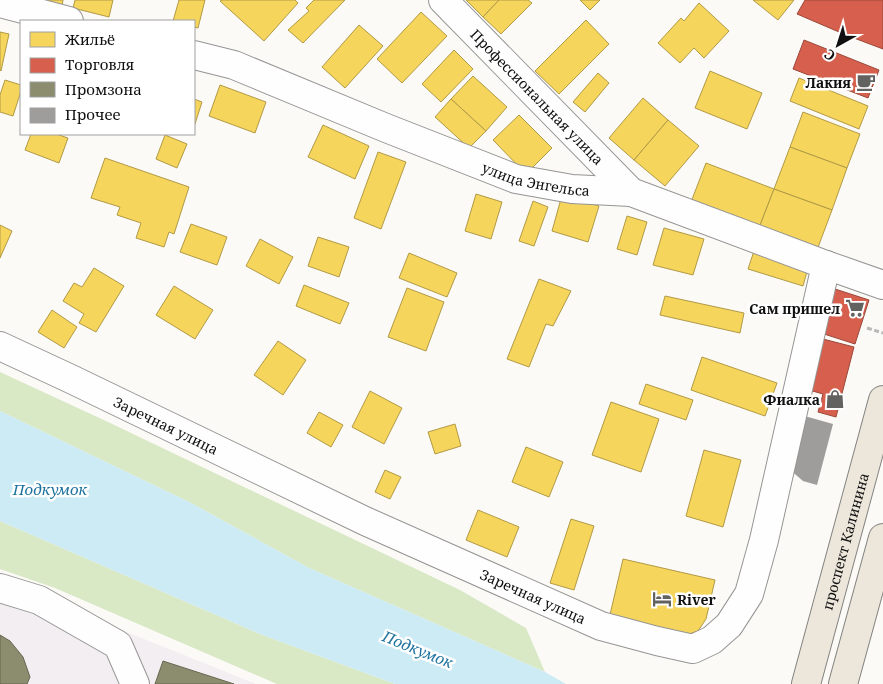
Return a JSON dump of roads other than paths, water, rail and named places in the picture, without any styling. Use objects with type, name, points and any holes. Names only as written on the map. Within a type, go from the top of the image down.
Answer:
[{"type":"main road","name":"проспект Калинина","points":[[806,684],[883,400]]},
{"type":"main road","points":[[844,684],[883,538]]},
{"type":"street","name":"Профессиональная улица","points":[[443,0],[631,192]]},
{"type":"street","points":[[0,3],[64,20]]},
{"type":"street","name":"улица Энгельса","points":[[195,55],[234,65],[516,179],[572,189],[631,192],[883,285]]},
{"type":"street","name":"Заречная улица","points":[[0,346],[365,521],[601,626],[693,649],[712,640],[729,626],[749,594],[764,540],[826,265]]},
{"type":"street","points":[[0,588],[39,600],[118,646],[135,684]]},
{"type":"water","name":"Подкумок","points":[[0,411],[191,503],[309,568],[545,672],[566,684],[395,684],[260,634],[0,521]]},
{"type":"place","name":"Лакия","points":[[866,82]]},
{"type":"place","name":"Сам пришел","points":[[855,308]]},
{"type":"place","name":"Фиалка","points":[[835,399]]},
{"type":"place","name":"River","points":[[662,599]]}]
